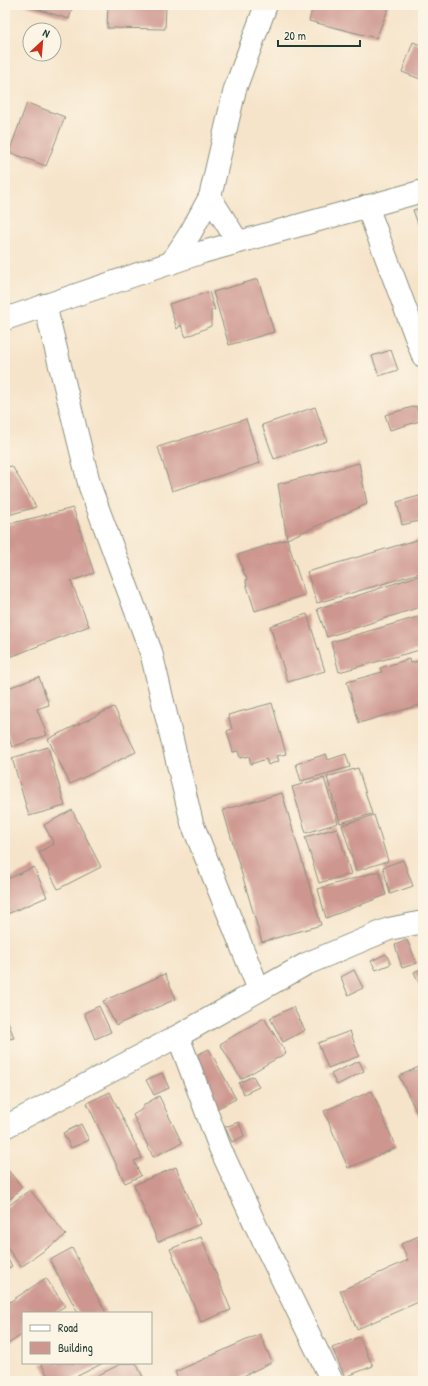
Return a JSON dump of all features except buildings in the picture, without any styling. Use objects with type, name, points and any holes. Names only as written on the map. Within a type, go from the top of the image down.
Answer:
[{"type":"street","points":[[171,263],[191,232],[210,197],[235,89],[266,5]]},
{"type":"street","points":[[5,319],[238,242],[423,191]]},
{"type":"street","points":[[210,197],[238,242]]},
{"type":"street","points":[[367,206],[423,356]]},
{"type":"street","points":[[45,305],[90,487],[151,652],[192,822],[259,990]]},
{"type":"street","points":[[5,1127],[178,1036],[306,964],[388,929],[423,922]]},
{"type":"street","points":[[178,1036],[220,1148],[256,1226],[332,1381]]}]
